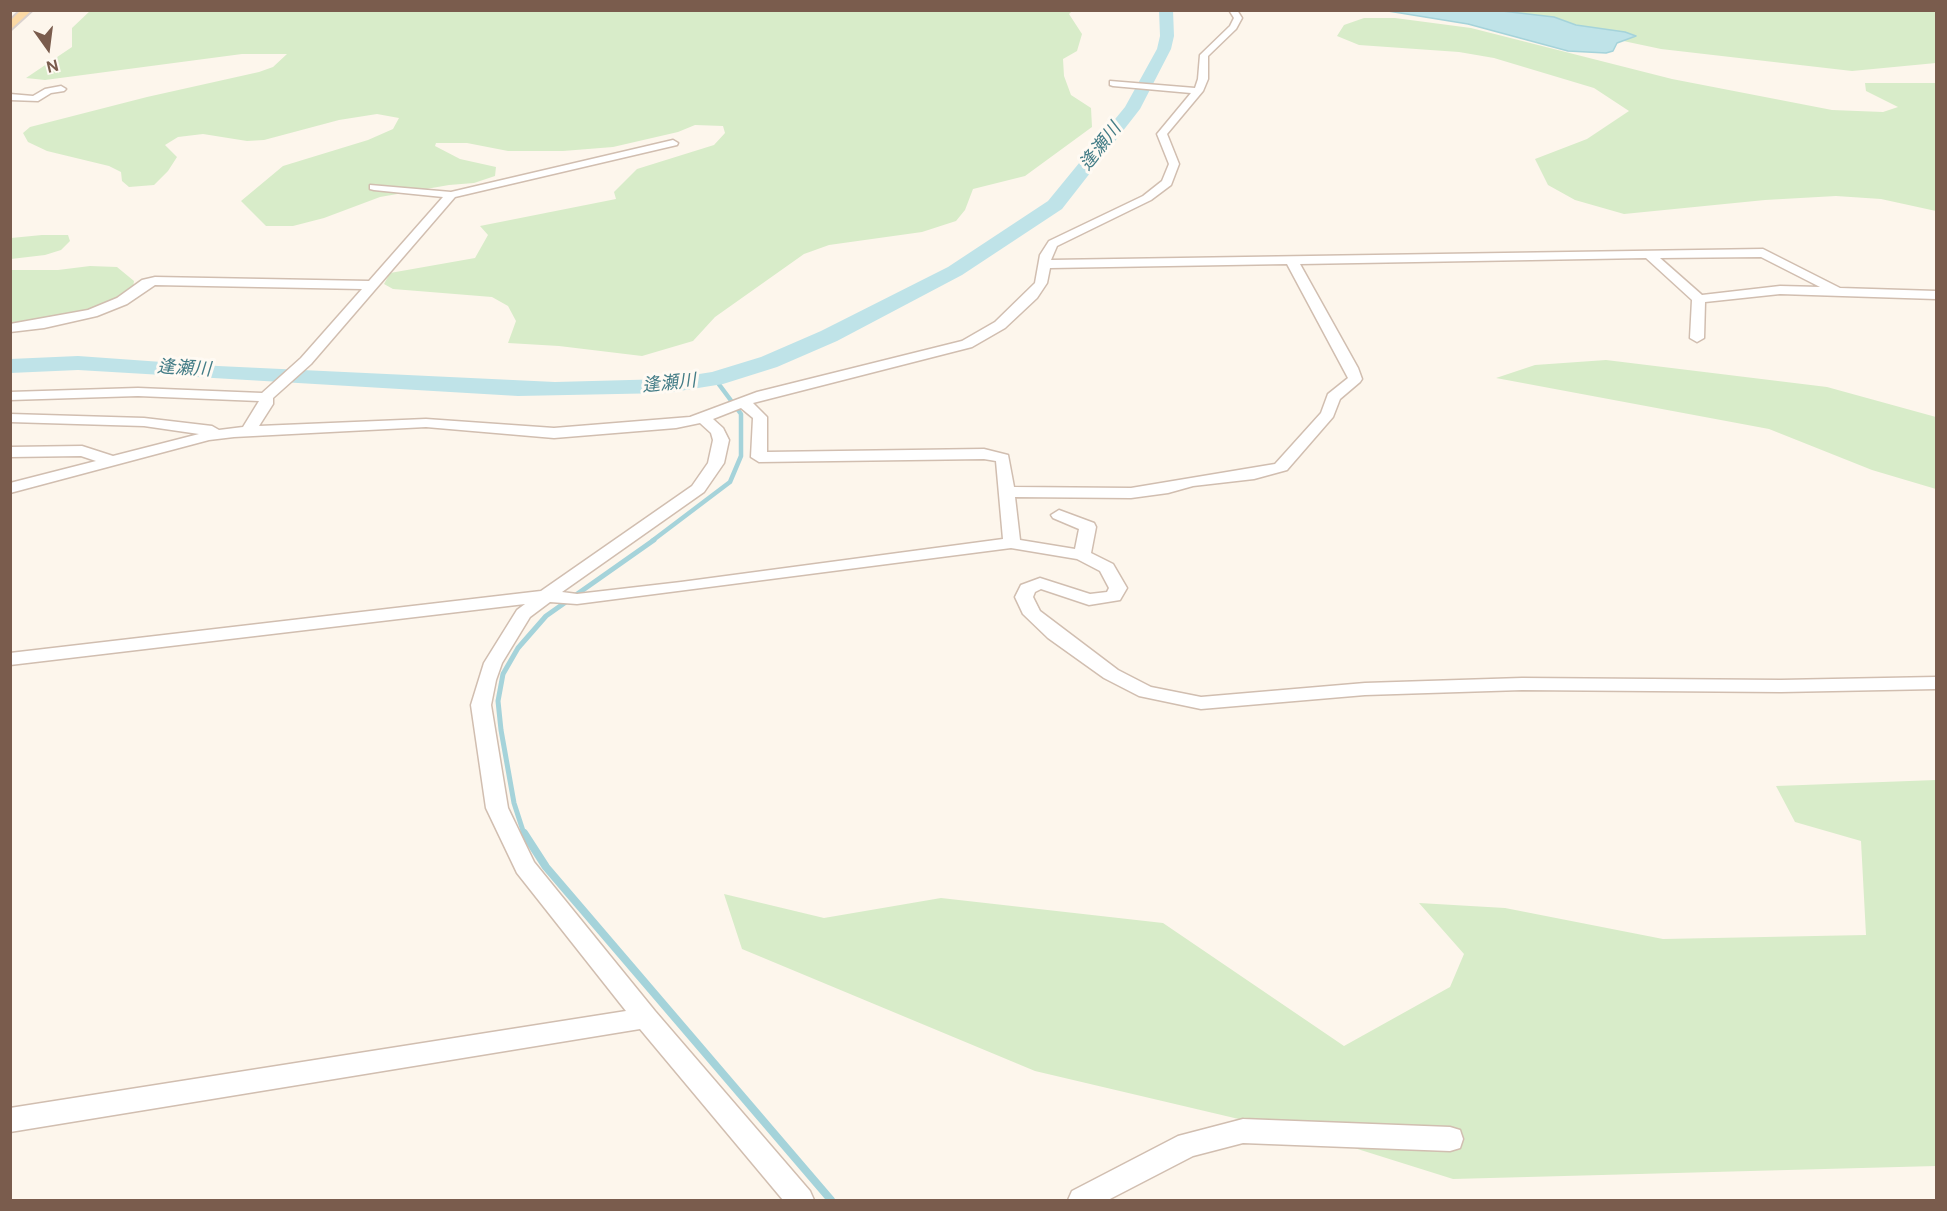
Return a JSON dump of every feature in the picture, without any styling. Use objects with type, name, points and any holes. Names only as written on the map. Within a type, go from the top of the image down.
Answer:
[{"type":"main road","points":[[10,27],[27,10]]},
{"type":"street","points":[[10,488],[219,434],[249,430],[426,423],[554,433],[676,424],[712,414],[762,395],[858,373],[966,344],[1000,325],[1032,295],[1041,283],[1044,264],[1053,244],[1148,198],[1167,183],[1174,164],[1162,134],[1198,91],[1203,79],[1204,55],[1233,27],[1238,18],[1233,10]]},
{"type":"street","points":[[1113,83],[1198,91]]},
{"type":"street","points":[[10,97],[35,99],[48,91],[61,89]]},
{"type":"street","points":[[374,188],[451,195],[673,143]]},
{"type":"street","points":[[249,430],[266,404],[269,394],[299,368],[451,195]]},
{"type":"street","points":[[1044,264],[1293,262],[1763,253],[1836,291]]},
{"type":"street","points":[[1649,255],[1699,299],[1749,292],[1836,291],[1936,295]]},
{"type":"street","points":[[1008,492],[1131,493],[1168,488],[1191,481],[1254,474],[1281,467],[1324,420],[1331,408],[1333,397],[1355,380],[1293,262]]},
{"type":"street","points":[[10,328],[62,321],[101,310],[122,301],[146,283],[155,281],[374,285]]},
{"type":"street","points":[[1697,338],[1699,299]]},
{"type":"street","points":[[10,396],[138,392],[269,394]]},
{"type":"street","points":[[740,403],[760,417],[759,457],[994,455],[1004,460],[1012,539],[1010,543]]},
{"type":"street","points":[[712,414],[721,440],[716,462],[698,489],[561,597],[523,614],[507,638],[486,680],[481,705],[497,808],[531,874],[646,1018],[800,1200]]},
{"type":"street","points":[[10,418],[144,422],[219,434]]},
{"type":"street","points":[[10,452],[82,451],[113,461]]},
{"type":"street","points":[[1059,515],[1088,527],[1082,555]]},
{"type":"street","points":[[10,659],[987,548],[1010,543],[1082,555],[1107,568],[1118,588],[1114,596],[1089,600],[1040,583],[1027,588],[1024,597],[1032,614],[1111,675],[1146,692],[1201,703],[1344,690],[1522,684],[1781,686],[1936,683]]},
{"type":"street","points":[[10,1120],[646,1018]]},
{"type":"street","points":[[1082,1200],[1188,1145],[1243,1131],[1450,1139]]},
{"type":"green space","points":[[91,10],[1072,11],[1069,14],[1082,34],[1077,51],[1063,59],[1064,76],[1071,95],[1091,108],[1092,127],[1025,176],[973,189],[965,210],[956,221],[922,232],[829,245],[804,254],[715,317],[693,341],[642,356],[559,346],[508,343],[516,321],[508,306],[492,297],[393,289],[384,284],[390,273],[475,258],[488,235],[480,226],[616,199],[614,192],[637,169],[714,145],[725,133],[723,126],[695,125],[678,132],[613,147],[563,151],[508,151],[467,143],[436,143],[435,146],[460,159],[496,167],[495,176],[474,183],[380,197],[324,218],[293,226],[266,226],[241,201],[283,166],[368,140],[393,129],[399,118],[377,114],[339,120],[264,140],[247,141],[203,134],[178,137],[165,145],[177,157],[168,171],[154,185],[129,187],[122,181],[121,172],[109,166],[47,151],[28,142],[23,133],[30,127],[147,97],[259,72],[273,67],[287,54],[242,54],[45,80],[26,78],[72,47],[72,28]]},
{"type":"green space","points":[[1510,11],[1936,11],[1936,63],[1852,71],[1661,49],[1595,35]]},
{"type":"green space","points":[[1364,18],[1395,18],[1471,28],[1672,79],[1832,110],[1883,112],[1898,107],[1866,91],[1865,83],[1936,83],[1936,211],[1881,199],[1836,196],[1765,200],[1624,214],[1575,200],[1548,185],[1535,159],[1587,139],[1629,111],[1594,88],[1494,58],[1459,52],[1359,45],[1337,36],[1344,25]]},
{"type":"green space","points":[[68,235],[70,241],[61,250],[45,255],[11,259],[11,238]]},
{"type":"green space","points":[[90,266],[117,267],[134,281],[133,288],[114,300],[79,313],[11,324],[10,270],[58,270]]},
{"type":"green space","points":[[1606,360],[1827,387],[1936,417],[1936,489],[1872,470],[1769,429],[1496,378],[1535,365]]},
{"type":"green space","points":[[1936,780],[1936,1166],[1453,1179],[1332,1141],[1035,1071],[742,949],[724,894],[824,918],[941,898],[1163,923],[1344,1046],[1450,987],[1464,954],[1419,903],[1505,908],[1663,939],[1866,935],[1861,841],[1795,822],[1776,786]]},
{"type":"water","points":[[1388,11],[1502,11],[1554,17],[1576,25],[1625,32],[1636,36],[1617,43],[1613,51],[1606,53],[1568,51],[1468,24]]},
{"type":"waterway","name":"逢瀬川","points":[[10,366],[78,363],[518,389],[667,386],[715,379],[769,362],[829,336],[955,271],[1055,205],[1132,109],[1164,49],[1167,36],[1166,10]]},
{"type":"waterway","points":[[652,541],[730,482],[741,456],[741,414],[715,379]]},
{"type":"waterway","points":[[524,834],[514,803],[501,730],[498,701],[503,674],[518,648],[546,616],[654,540]]},
{"type":"waterway","points":[[524,833],[546,867],[831,1200]]}]
